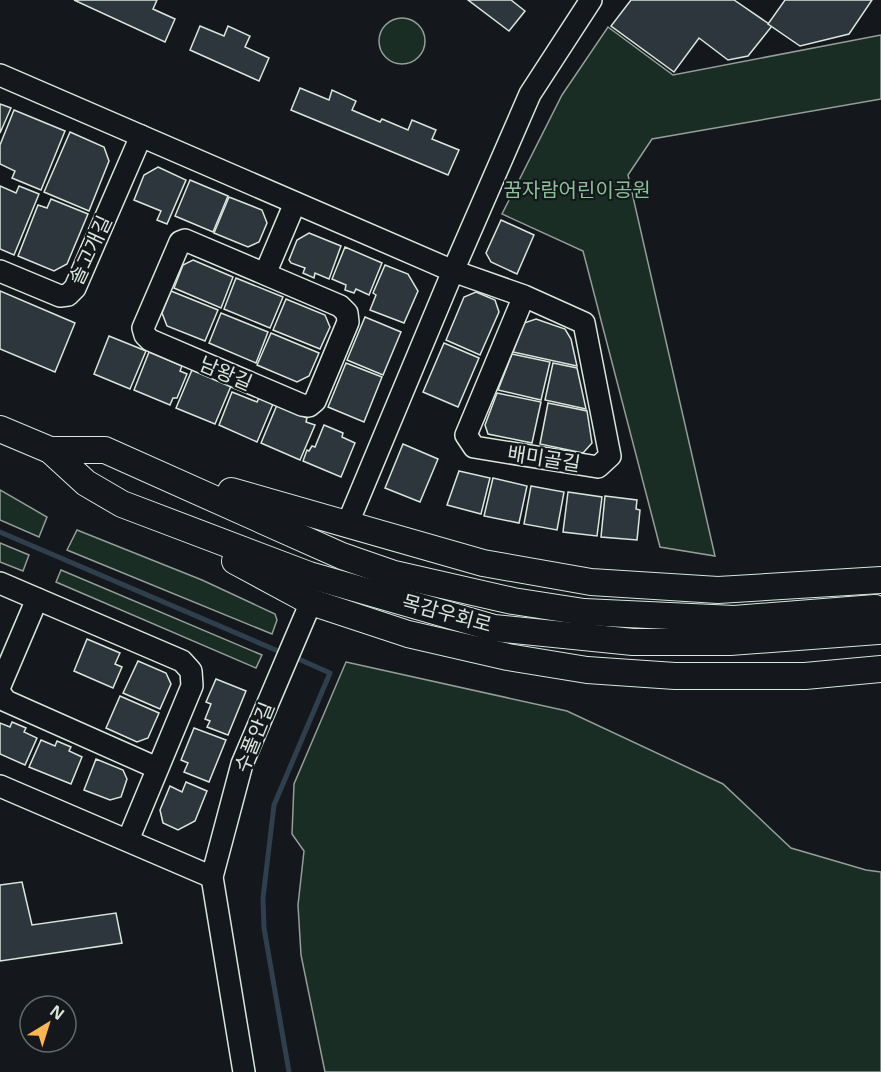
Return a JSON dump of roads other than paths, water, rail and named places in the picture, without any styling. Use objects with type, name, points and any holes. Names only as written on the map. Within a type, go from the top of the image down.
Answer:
[{"type":"main road","name":"목감우회로","points":[[0,429],[50,450],[86,483],[122,504],[309,575],[494,628],[633,642],[730,642],[877,620],[734,618],[584,612],[513,601],[394,574],[342,556],[139,462],[105,450],[50,450]]},
{"type":"main road","points":[[139,462],[347,525],[483,563],[591,582],[718,590],[881,580]]},
{"type":"main road","points":[[122,504],[311,602],[408,634],[508,657],[587,670],[675,676],[806,676],[881,669]]},
{"type":"street","points":[[347,525],[530,94],[591,0]]},
{"type":"street","points":[[0,75],[453,271]]},
{"type":"street","name":"솔고개길","points":[[0,271],[60,296],[68,295],[75,288],[141,136]]},
{"type":"street","points":[[264,274],[295,203]]},
{"type":"street","name":"남왕길","points":[[185,240],[264,274],[340,306],[346,313],[348,321],[315,401],[309,406],[269,392],[150,340],[144,335],[143,328],[180,242],[185,240]]},
{"type":"street","name":"배미골길","points":[[453,271],[524,296],[584,323],[610,456],[598,467],[474,447],[466,435],[524,296]]},
{"type":"street","points":[[0,583],[182,661],[191,671],[192,686],[128,840]]},
{"type":"street","points":[[0,686],[37,599]]},
{"type":"street","name":"수풀안길","points":[[244,1072],[212,877],[242,764],[311,602]]},
{"type":"street","points":[[0,693],[6,700],[157,768]]},
{"type":"street","points":[[0,786],[212,877]]},
{"type":"waterway","points":[[0,532],[285,654]]},
{"type":"waterway","points":[[289,1072],[264,928],[263,898],[274,805],[330,673],[294,657]]},
{"type":"park label","name":"꿈자람어린이공원","points":[[577,189]]}]
